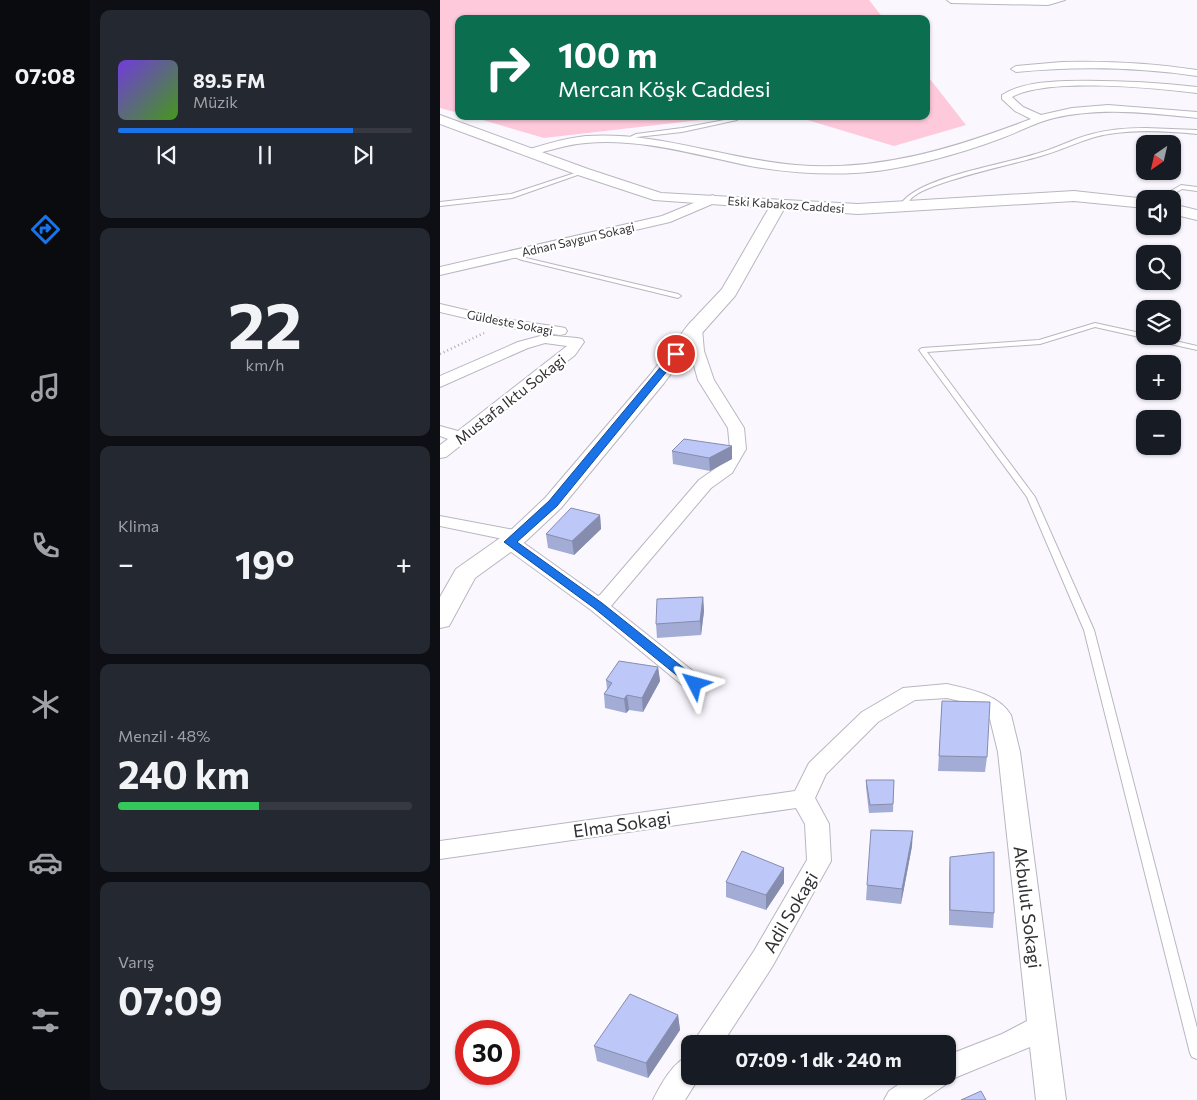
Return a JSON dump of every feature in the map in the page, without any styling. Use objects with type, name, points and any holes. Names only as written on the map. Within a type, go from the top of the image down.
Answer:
[{"type":"street","points":[[951,0],[1048,2],[1061,0]]},
{"type":"street","points":[[1016,68],[1105,64],[1197,73]]},
{"type":"street","points":[[1040,119],[1019,109],[1006,97],[1007,95],[1012,91],[1026,87],[1079,84],[1122,84],[1193,90],[1196,82],[1177,73],[1176,70]]},
{"type":"street","points":[[530,152],[572,141],[629,139],[676,146],[764,165],[811,170],[845,170],[900,165],[997,136],[1040,119],[1067,112],[1106,108],[1197,115]]},
{"type":"street","name":"Eski Kabakoz Caddesi","points":[[442,121],[583,172],[659,197],[858,209],[1074,196],[1136,202]]},
{"type":"street","name":"Adnan Saygun Sokagi","points":[[440,271],[666,219],[713,199]]},
{"type":"street","points":[[440,620],[465,574],[514,539],[553,503],[657,379],[695,329],[729,292],[779,204]]},
{"type":"street","points":[[1181,211],[1197,215]]},
{"type":"street","name":"Güldeste Sokagi","points":[[440,308],[504,323],[563,332],[572,336],[577,342]]},
{"type":"street","points":[[440,324],[466,314]]},
{"type":"street","points":[[598,606],[705,484],[726,469],[738,449],[736,428],[706,380],[698,351],[695,329]]},
{"type":"street","points":[[440,382],[523,345],[544,339],[577,342]]},
{"type":"street","name":"Mustafa Iktu Sokagi","points":[[440,453],[570,352],[577,342]]},
{"type":"street","points":[[440,431],[461,437]]},
{"type":"street","points":[[440,521],[514,539],[695,684]]},
{"type":"street","points":[[803,798],[816,769],[870,717],[911,693],[947,691],[976,698]]},
{"type":"street","name":"Akbulut Sokagi","points":[[976,698],[1000,716],[1009,752],[1037,982],[1040,1027],[1051,1100]]},
{"type":"street","name":"Elma Sokagi","points":[[440,850],[803,798]]},
{"type":"street","name":"Adil Sokagi","points":[[712,1035],[763,959],[819,861],[817,824],[803,798]]},
{"type":"street","points":[[956,1065],[966,1059],[1010,1044],[1040,1027]]},
{"type":"street","points":[[668,1100],[681,1081]]},
{"type":"street","points":[[899,1100],[922,1085]]},
{"type":"lane","points":[[629,139],[730,120]]},
{"type":"lane","points":[[906,206],[906,201],[912,195],[956,178],[1049,153],[1093,136],[1127,131],[1172,130],[1197,132]]},
{"type":"lane","points":[[440,204],[512,196],[583,172]]},
{"type":"lane","points":[[1176,190],[1181,187],[1197,189]]},
{"type":"lane","points":[[510,254],[678,296]]},
{"type":"lane","points":[[1197,348],[1095,325],[1040,342],[922,350],[1030,497],[1089,630],[1197,1054]]},
{"type":"path","points":[[440,354],[504,323]]},
{"type":"shaded area","points":[[440,0],[869,0],[881,15],[455,15],[455,112],[440,108]]},
{"type":"shaded area","points":[[930,79],[966,125],[894,146],[807,120],[930,120]]},
{"type":"shaded area","points":[[483,120],[700,120],[544,138]]},
{"type":"building","points":[[684,439],[732,446],[709,458],[672,451]]},
{"type":"building","points":[[571,508],[600,515],[572,541],[546,534]]},
{"type":"building","points":[[703,597],[700,621],[656,624],[657,599]]},
{"type":"building","points":[[619,661],[658,667],[642,698],[627,695],[624,699],[604,694],[612,683],[606,680]]},
{"type":"building","points":[[942,701],[990,702],[987,757],[939,756]]},
{"type":"building","points":[[866,780],[894,780],[893,804],[870,805]]},
{"type":"building","points":[[871,830],[913,831],[902,889],[867,885]]},
{"type":"building","points":[[742,851],[784,868],[766,895],[726,882]]},
{"type":"building","points":[[994,852],[994,913],[950,910],[950,857]]},
{"type":"building","points":[[630,994],[678,1015],[646,1063],[594,1046]]},
{"type":"building","points":[[981,1091],[986,1100],[961,1100]]},
{"type":"route","points":[[676,354],[553,503],[510,542],[598,606],[695,684]]}]
